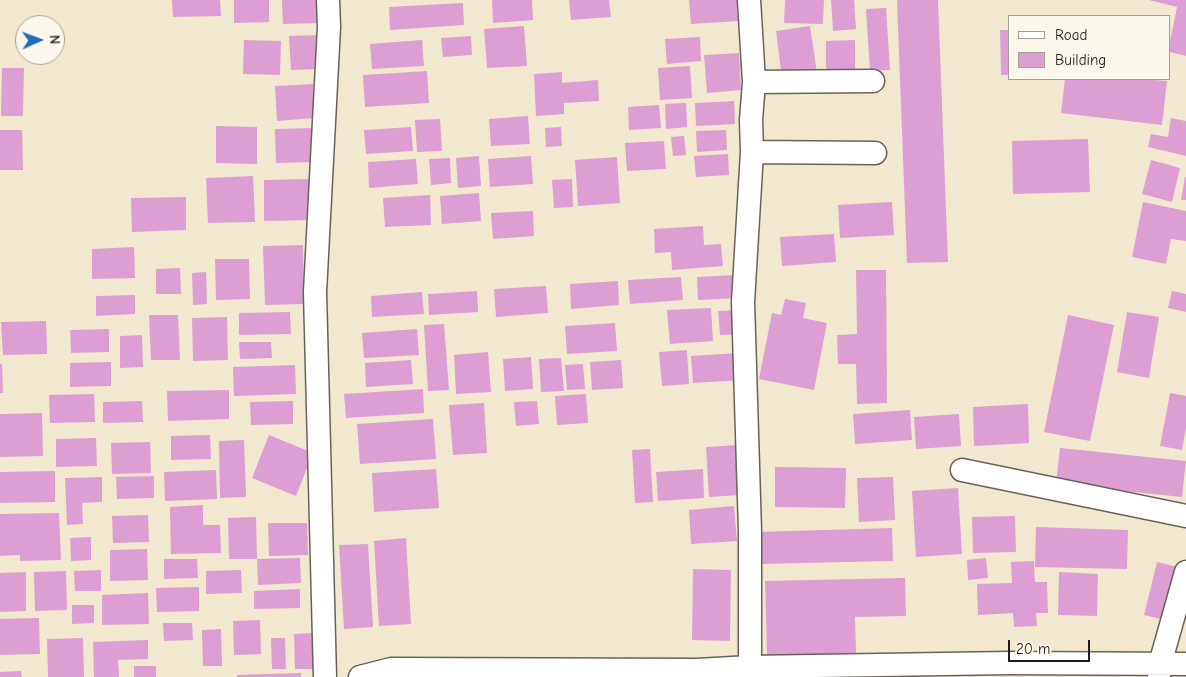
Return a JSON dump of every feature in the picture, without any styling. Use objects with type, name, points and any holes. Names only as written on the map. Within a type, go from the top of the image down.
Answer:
[{"type":"street","points":[[325,677],[315,292],[329,27],[328,0]]},
{"type":"street","points":[[749,0],[754,82],[743,302],[750,532],[750,667]]},
{"type":"street","points":[[754,82],[874,81]]},
{"type":"street","points":[[752,152],[875,153]]},
{"type":"street","points":[[962,470],[1186,516]]},
{"type":"street","points":[[1159,670],[1186,572]]},
{"type":"street","points":[[360,677],[391,669],[698,673],[750,667],[1008,663],[1159,670],[1186,664]]},
{"type":"building","points":[[172,0],[220,0],[221,16],[173,17]]},
{"type":"building","points":[[234,0],[269,0],[269,22],[234,23]]},
{"type":"building","points":[[282,0],[321,0],[322,23],[283,24]]},
{"type":"building","points":[[492,0],[532,0],[533,20],[493,23]]},
{"type":"building","points":[[569,0],[609,0],[611,17],[571,20]]},
{"type":"building","points":[[689,0],[737,0],[738,21],[691,24]]},
{"type":"building","points":[[785,0],[824,0],[823,24],[784,23]]},
{"type":"building","points":[[831,0],[854,0],[856,29],[833,31]]},
{"type":"building","points":[[897,0],[938,0],[948,262],[907,263]]},
{"type":"building","points":[[1149,0],[1186,0],[1186,56],[1171,52],[1171,37],[1177,7]]},
{"type":"building","points":[[463,3],[464,25],[390,30],[389,7]]},
{"type":"building","points":[[886,8],[890,70],[870,71],[866,9]]},
{"type":"building","points":[[524,26],[527,66],[487,68],[484,29]]},
{"type":"building","points":[[810,26],[817,73],[782,78],[776,31]]},
{"type":"building","points":[[1000,30],[1008,30],[1008,75],[1001,75]]},
{"type":"building","points":[[320,35],[321,69],[291,70],[289,36]]},
{"type":"building","points":[[471,36],[472,55],[443,57],[441,38]]},
{"type":"building","points":[[700,37],[701,61],[667,64],[665,39]]},
{"type":"building","points":[[244,40],[281,41],[280,75],[243,74]]},
{"type":"building","points":[[422,40],[424,66],[372,69],[370,44]]},
{"type":"building","points":[[855,40],[855,71],[826,71],[826,41]]},
{"type":"building","points":[[739,53],[741,90],[707,93],[704,55]]},
{"type":"building","points":[[690,66],[692,98],[660,100],[658,68]]},
{"type":"building","points":[[2,68],[24,68],[23,116],[1,116]]},
{"type":"building","points":[[427,71],[429,103],[365,107],[363,75]]},
{"type":"building","points":[[562,72],[562,83],[598,80],[599,101],[564,103],[564,114],[536,116],[534,74]]},
{"type":"building","points":[[1065,80],[1167,81],[1162,125],[1061,113]]},
{"type":"building","points":[[313,84],[315,118],[277,121],[275,86]]},
{"type":"building","points":[[734,101],[735,124],[696,126],[695,103]]},
{"type":"building","points":[[686,103],[687,127],[666,129],[665,104]]},
{"type":"building","points":[[659,105],[661,128],[629,130],[628,107]]},
{"type":"building","points":[[528,116],[530,144],[491,146],[489,119]]},
{"type":"building","points":[[1171,118],[1186,121],[1186,156],[1148,147],[1151,134],[1168,137]]},
{"type":"building","points":[[440,119],[442,151],[417,152],[415,120]]},
{"type":"building","points":[[216,126],[257,127],[257,164],[216,163]]},
{"type":"building","points":[[411,127],[413,151],[366,154],[364,130]]},
{"type":"building","points":[[561,127],[562,146],[546,147],[545,128]]},
{"type":"building","points":[[313,128],[313,162],[276,163],[275,129]]},
{"type":"building","points":[[0,130],[22,130],[23,170],[0,170]]},
{"type":"building","points":[[726,130],[727,150],[697,152],[696,131]]},
{"type":"building","points":[[684,136],[686,155],[673,156],[671,137]]},
{"type":"building","points":[[1088,139],[1090,192],[1013,194],[1012,141]]},
{"type":"building","points":[[664,141],[666,169],[627,171],[625,143]]},
{"type":"building","points":[[728,154],[729,175],[696,177],[694,156]]},
{"type":"building","points":[[479,156],[481,186],[458,188],[456,158]]},
{"type":"building","points":[[531,156],[533,184],[490,187],[488,159]]},
{"type":"building","points":[[617,157],[620,203],[578,206],[575,160]]},
{"type":"building","points":[[450,158],[451,183],[431,185],[429,159]]},
{"type":"building","points":[[416,159],[418,184],[369,188],[368,162]]},
{"type":"building","points":[[1151,160],[1180,168],[1172,202],[1142,194]]},
{"type":"building","points":[[253,176],[255,222],[208,223],[206,178]]},
{"type":"building","points":[[1185,177],[1186,200],[1181,200]]},
{"type":"building","points":[[311,179],[312,220],[264,221],[264,180]]},
{"type":"building","points":[[572,179],[573,207],[554,208],[552,180]]},
{"type":"building","points":[[479,193],[481,221],[442,224],[440,196]]},
{"type":"building","points":[[430,195],[431,225],[385,227],[383,198]]},
{"type":"building","points":[[186,197],[186,230],[132,232],[131,198]]},
{"type":"building","points":[[892,202],[894,235],[840,238],[838,205]]},
{"type":"building","points":[[1143,202],[1186,211],[1186,241],[1171,239],[1166,264],[1132,257]]},
{"type":"building","points":[[533,211],[534,236],[493,239],[491,213]]},
{"type":"building","points":[[703,226],[704,245],[721,244],[723,266],[672,270],[671,252],[655,253],[654,229]]},
{"type":"building","points":[[834,234],[836,262],[782,266],[780,237]]},
{"type":"building","points":[[303,245],[304,304],[265,305],[263,246]]},
{"type":"building","points":[[134,247],[135,278],[92,279],[92,249]]},
{"type":"building","points":[[215,259],[249,259],[250,299],[216,300]]},
{"type":"building","points":[[180,268],[181,294],[156,294],[156,269]]},
{"type":"building","points":[[856,270],[886,270],[887,403],[857,404],[856,364],[838,364],[837,335],[857,334]]},
{"type":"building","points":[[206,272],[207,304],[193,305],[192,273]]},
{"type":"building","points":[[737,275],[738,298],[698,300],[697,277]]},
{"type":"building","points":[[681,277],[683,300],[630,304],[628,280]]},
{"type":"building","points":[[618,281],[619,305],[571,309],[570,284]]},
{"type":"building","points":[[546,286],[548,313],[496,317],[494,289]]},
{"type":"building","points":[[477,291],[478,312],[429,315],[428,294]]},
{"type":"building","points":[[1172,291],[1186,294],[1186,312],[1168,308]]},
{"type":"building","points":[[422,292],[424,314],[372,317],[371,296]]},
{"type":"building","points":[[135,295],[135,314],[96,316],[96,296]]},
{"type":"building","points":[[785,299],[806,303],[803,318],[827,323],[814,390],[759,379],[772,313],[781,315]]},
{"type":"building","points":[[711,308],[713,341],[670,344],[667,310]]},
{"type":"building","points":[[742,310],[743,334],[720,335],[718,311]]},
{"type":"building","points":[[290,312],[291,334],[239,335],[239,313]]},
{"type":"building","points":[[1127,312],[1159,317],[1149,378],[1117,372]]},
{"type":"building","points":[[149,315],[178,315],[180,360],[151,360]]},
{"type":"building","points":[[1068,315],[1114,325],[1090,441],[1044,432]]},
{"type":"building","points":[[227,317],[228,360],[193,361],[192,318]]},
{"type":"building","points":[[46,321],[47,354],[3,355],[1,322]]},
{"type":"building","points":[[615,323],[617,351],[567,354],[565,326]]},
{"type":"building","points":[[444,324],[449,390],[428,391],[424,325]]},
{"type":"building","points":[[109,329],[109,352],[71,353],[70,330]]},
{"type":"building","points":[[417,329],[419,355],[364,358],[362,333]]},
{"type":"building","points":[[142,335],[143,367],[120,368],[120,336]]},
{"type":"building","points":[[239,342],[271,342],[272,358],[240,359]]},
{"type":"building","points":[[687,350],[689,384],[662,386],[659,352]]},
{"type":"building","points":[[488,352],[491,392],[456,394],[454,355]]},
{"type":"building","points":[[740,353],[742,380],[693,383],[691,356]]},
{"type":"building","points":[[531,357],[533,389],[505,391],[503,359]]},
{"type":"building","points":[[561,358],[564,391],[541,392],[539,359]]},
{"type":"building","points":[[411,360],[413,384],[366,387],[365,363]]},
{"type":"building","points":[[621,360],[623,388],[592,390],[590,362]]},
{"type":"building","points":[[111,362],[111,386],[70,387],[70,363]]},
{"type":"building","points":[[0,364],[2,364],[3,393],[0,393]]},
{"type":"building","points":[[583,364],[585,389],[567,390],[565,365]]},
{"type":"building","points":[[295,365],[296,394],[234,396],[233,367]]},
{"type":"building","points":[[423,389],[424,413],[346,418],[344,394]]},
{"type":"building","points":[[229,390],[229,419],[168,421],[167,391]]},
{"type":"building","points":[[1170,393],[1186,396],[1186,427],[1182,450],[1160,446]]},
{"type":"building","points":[[94,394],[95,422],[50,423],[49,395]]},
{"type":"building","points":[[586,394],[588,423],[557,425],[555,396]]},
{"type":"building","points":[[142,401],[143,422],[103,423],[103,402]]},
{"type":"building","points":[[293,401],[293,424],[251,425],[250,402]]},
{"type":"building","points":[[537,401],[539,424],[516,426],[514,402]]},
{"type":"building","points":[[484,403],[487,453],[453,455],[449,405]]},
{"type":"building","points":[[1028,404],[1029,443],[974,446],[973,407]]},
{"type":"building","points":[[910,410],[912,440],[855,444],[853,414]]},
{"type":"building","points":[[42,413],[43,456],[0,457],[0,414]]},
{"type":"building","points":[[959,414],[961,446],[916,449],[914,417]]},
{"type":"building","points":[[433,419],[436,459],[360,464],[357,424]]},
{"type":"building","points":[[210,435],[211,459],[171,460],[171,436]]},
{"type":"building","points":[[269,435],[313,453],[296,496],[252,478]]},
{"type":"building","points":[[96,438],[97,466],[56,467],[56,439]]},
{"type":"building","points":[[244,440],[246,497],[220,498],[219,441]]},
{"type":"building","points":[[150,442],[151,473],[112,474],[111,443]]},
{"type":"building","points":[[737,445],[740,495],[709,497],[706,447]]},
{"type":"building","points":[[1060,448],[1186,461],[1182,497],[1056,484]]},
{"type":"building","points":[[650,449],[653,502],[635,503],[632,450]]},
{"type":"building","points":[[775,467],[846,468],[845,508],[775,507]]},
{"type":"building","points":[[436,469],[439,508],[374,512],[372,473]]},
{"type":"building","points":[[703,469],[704,498],[658,501],[656,472]]},
{"type":"building","points":[[216,470],[217,499],[165,501],[164,472]]},
{"type":"building","points":[[55,471],[55,502],[0,503],[0,472]]},
{"type":"building","points":[[154,476],[154,498],[117,499],[116,477]]},
{"type":"building","points":[[102,477],[102,502],[82,503],[83,524],[67,525],[65,478]]},
{"type":"building","points":[[893,477],[895,520],[859,522],[857,478]]},
{"type":"building","points":[[958,488],[962,554],[916,557],[912,491]]},
{"type":"building","points":[[203,505],[203,525],[220,525],[221,553],[171,554],[170,507]]},
{"type":"building","points":[[734,506],[737,541],[691,544],[689,510]]},
{"type":"building","points":[[59,513],[61,560],[20,561],[20,555],[0,556],[0,514]]},
{"type":"building","points":[[148,515],[149,542],[113,543],[112,516]]},
{"type":"building","points":[[1015,516],[1016,552],[973,553],[972,517]]},
{"type":"building","points":[[256,517],[257,559],[229,559],[228,518]]},
{"type":"building","points":[[268,523],[307,523],[308,555],[269,556]]},
{"type":"building","points":[[1036,527],[1128,530],[1127,569],[1035,567]]},
{"type":"building","points":[[892,528],[893,561],[757,564],[756,532]]},
{"type":"building","points":[[91,537],[91,560],[71,561],[70,538]]},
{"type":"building","points":[[406,538],[411,624],[379,626],[374,541]]},
{"type":"building","points":[[368,544],[373,627],[344,629],[339,545]]},
{"type":"building","points":[[147,549],[148,580],[110,581],[110,550]]},
{"type":"building","points":[[300,558],[301,583],[258,585],[257,559]]},
{"type":"building","points":[[986,558],[988,578],[968,580],[967,560]]},
{"type":"building","points":[[164,559],[197,559],[198,578],[164,579]]},
{"type":"building","points":[[1034,561],[1035,582],[1047,582],[1048,613],[1036,613],[1037,626],[1014,627],[1013,613],[978,615],[977,584],[1012,583],[1011,562]]},
{"type":"building","points":[[1157,562],[1182,568],[1169,621],[1144,615]]},
{"type":"building","points":[[693,569],[731,570],[730,641],[692,640]]},
{"type":"building","points":[[101,570],[101,591],[75,591],[74,571]]},
{"type":"building","points":[[241,570],[242,593],[206,594],[206,571]]},
{"type":"building","points":[[66,571],[67,610],[35,611],[34,572]]},
{"type":"building","points":[[26,572],[26,611],[0,612],[0,573]]},
{"type":"building","points":[[1059,572],[1098,574],[1097,616],[1058,615]]},
{"type":"building","points":[[905,578],[906,616],[855,617],[856,653],[767,655],[765,581]]},
{"type":"building","points":[[199,587],[199,611],[157,612],[156,588]]},
{"type":"building","points":[[300,589],[300,608],[254,609],[254,591]]},
{"type":"building","points":[[148,593],[149,624],[102,625],[102,595]]},
{"type":"building","points":[[72,605],[94,605],[94,623],[72,624]]},
{"type":"building","points":[[39,618],[40,654],[0,655],[0,619]]},
{"type":"building","points":[[260,620],[261,654],[234,655],[233,621]]},
{"type":"building","points":[[163,623],[192,623],[193,640],[164,641]]},
{"type":"building","points":[[221,629],[222,666],[203,666],[202,630]]},
{"type":"building","points":[[313,633],[314,669],[295,669],[294,634]]},
{"type":"building","points":[[83,638],[84,677],[48,677],[47,639]]},
{"type":"building","points":[[271,638],[285,638],[286,669],[272,669]]},
{"type":"building","points":[[148,640],[148,659],[118,660],[119,677],[94,677],[93,642]]},
{"type":"building","points":[[134,666],[156,666],[156,677],[134,677]]},
{"type":"building","points":[[21,671],[22,677],[0,677],[0,672]]},
{"type":"building","points":[[301,673],[301,677],[237,677],[237,675]]}]
